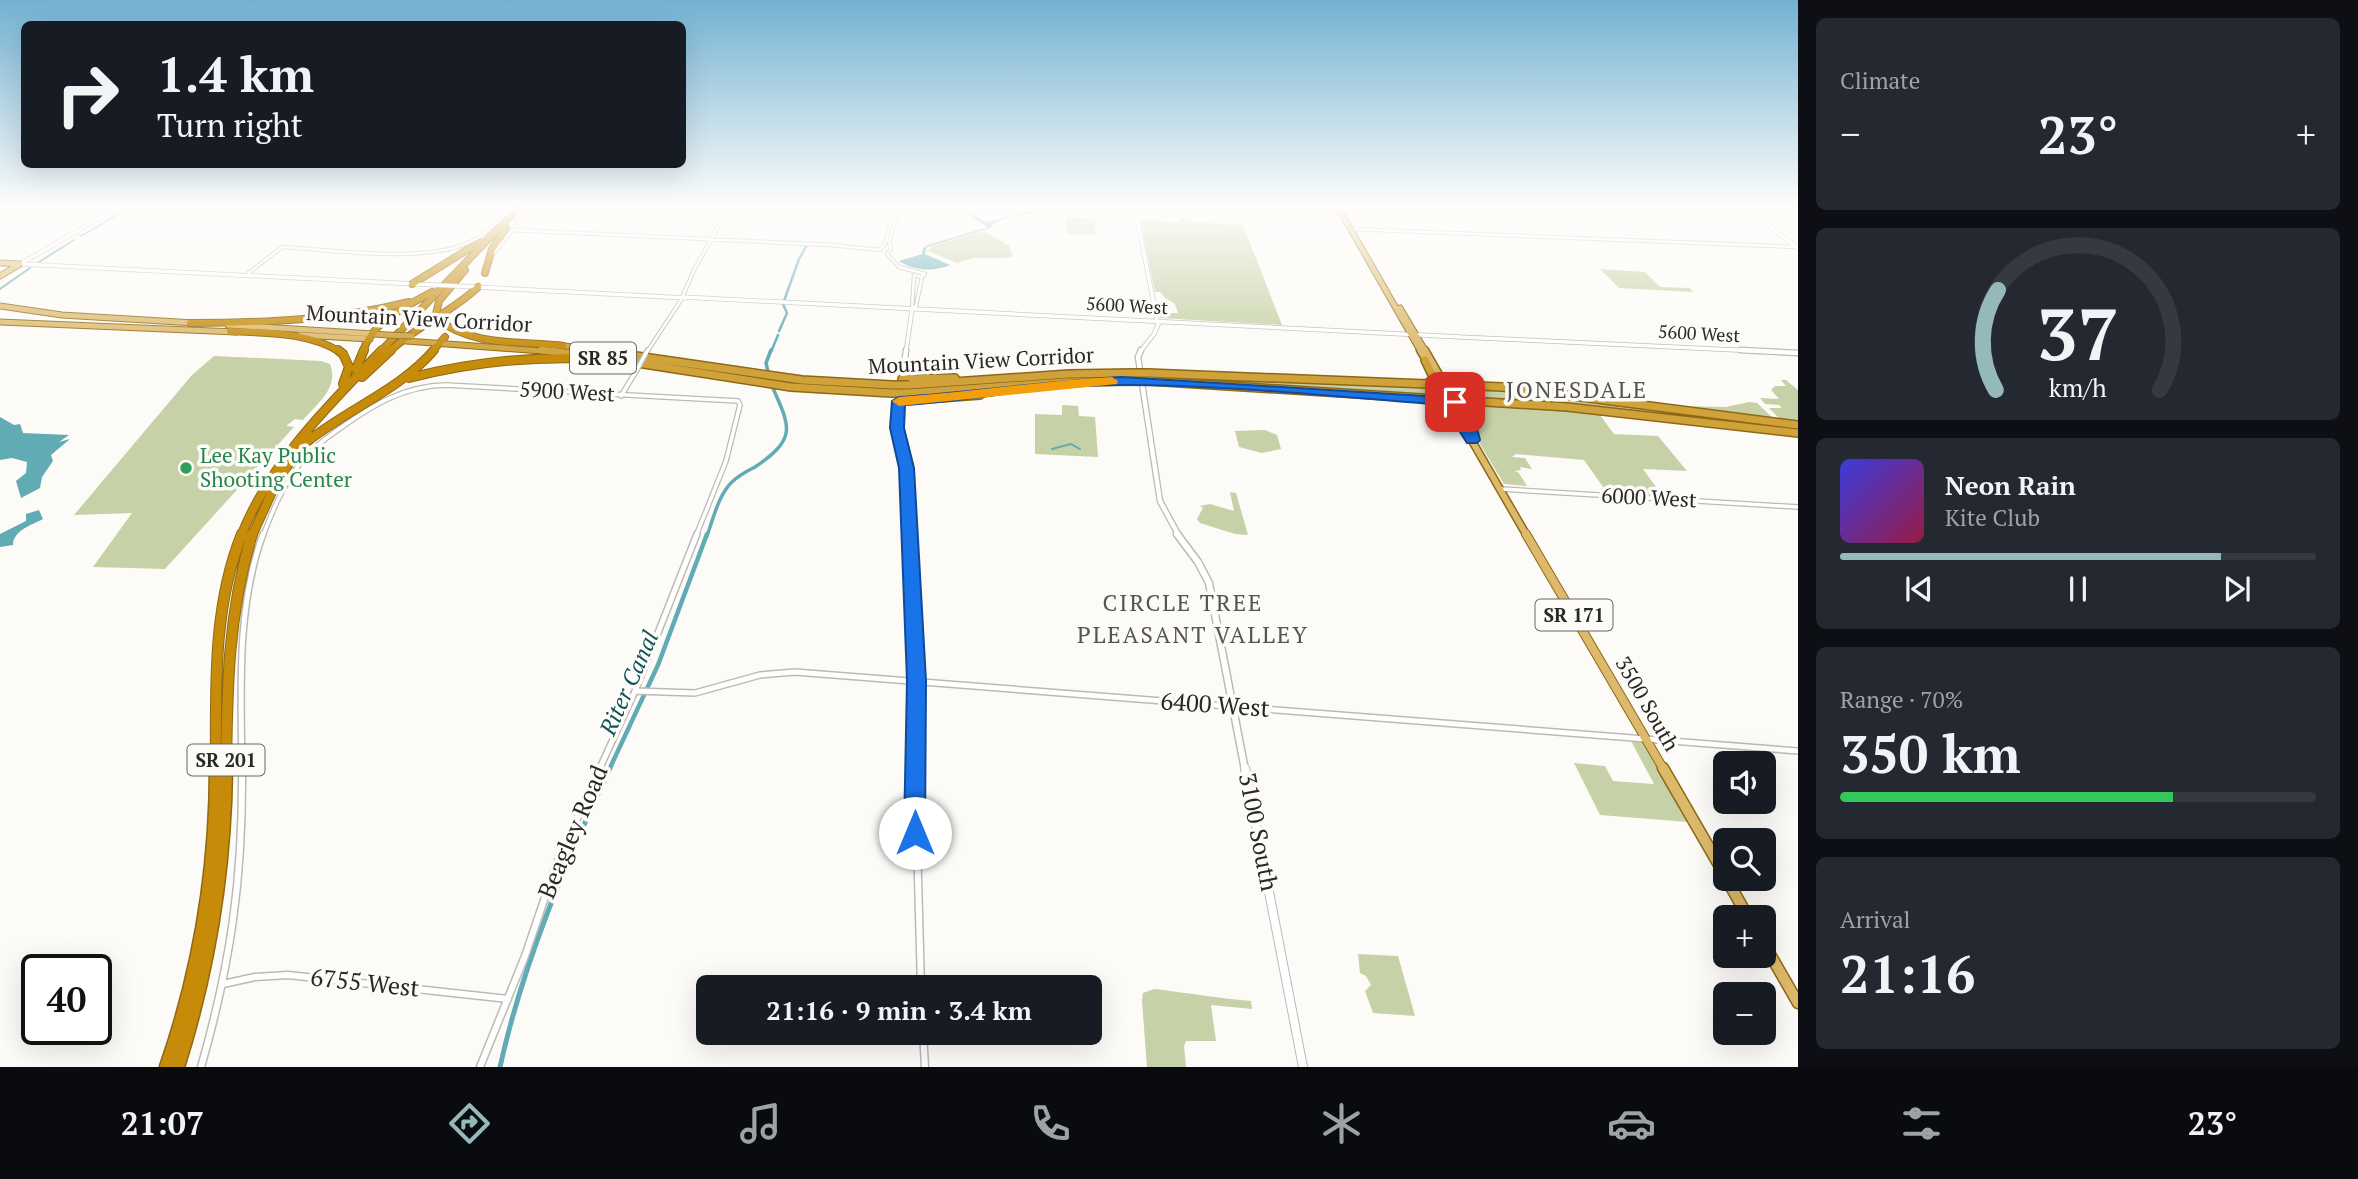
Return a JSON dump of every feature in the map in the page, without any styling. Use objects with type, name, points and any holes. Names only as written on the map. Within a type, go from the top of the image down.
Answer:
[{"type":"highway","points":[[412,284],[455,257]]},
{"type":"highway","points":[[302,434],[362,361],[365,345],[372,336],[391,317],[427,295],[471,257]]},
{"type":"highway","name":"SR 201","points":[[178,1067],[208,957],[220,880],[232,608],[246,546],[267,498],[304,441],[355,382],[474,257]]},
{"type":"highway","name":"SR 201","points":[[166,1067],[192,981],[209,896],[214,840],[219,648],[229,577],[239,543],[254,508],[274,473],[302,434],[474,257]]},
{"type":"highway","points":[[475,257],[440,300],[437,316],[446,327],[463,334],[563,346]]},
{"type":"highway","points":[[355,382],[408,334],[461,303],[482,280],[490,257]]},
{"type":"highway","points":[[189,323],[268,323],[389,307],[427,295]]},
{"type":"highway","points":[[230,331],[311,339],[334,345],[346,354],[350,364],[348,375],[339,389]]},
{"type":"highway","name":"Mountain View Corridor","points":[[372,336],[563,346],[891,389]]},
{"type":"highway","points":[[267,498],[313,436],[421,366],[443,340]]},
{"type":"highway","name":"Mountain View Corridor","points":[[443,340],[623,361],[779,386],[909,389],[1122,381],[1134,377]]},
{"type":"highway","points":[[385,388],[434,371],[538,358],[580,356],[623,361]]},
{"type":"highway","points":[[1389,381],[1432,382],[1434,379],[1425,360]]},
{"type":"highway","points":[[902,379],[1056,375]]},
{"type":"highway","name":"Mountain View Corridor","points":[[909,389],[1056,375],[1389,381],[1425,383],[1446,392]]},
{"type":"highway","name":"Mountain View Corridor","points":[[1148,377],[1377,397],[1431,398],[1446,392]]},
{"type":"highway","points":[[899,401],[968,396],[1060,384],[1122,381]]},
{"type":"highway","points":[[1446,392],[1493,386],[1798,425]]},
{"type":"highway","points":[[1377,397],[1503,387]]},
{"type":"highway","points":[[1446,392],[1468,401],[1634,413],[1798,433]]},
{"type":"highway","points":[[1464,417],[1459,404],[1461,402],[1504,402]]},
{"type":"main road","points":[[2,275],[33,257]]},
{"type":"main road","points":[[1145,257],[1157,322]]},
{"type":"main road","name":"3500 South","points":[[1367,257],[1713,856]]},
{"type":"main road","points":[[1,263],[10,267],[2,275]]},
{"type":"main road","name":"5600 West","points":[[1,263],[457,286],[482,280],[682,297],[881,307]]},
{"type":"main road","name":"5600 West","points":[[682,297],[1798,353]]},
{"type":"main road","name":"Mountain View Corridor","points":[[0,306],[54,314],[230,331],[372,336]]},
{"type":"main road","points":[[899,401],[912,309]]},
{"type":"main road","name":"Mountain View Corridor","points":[[0,322],[170,328],[189,323],[372,336]]},
{"type":"main road","name":"3100 South","points":[[1157,322],[1157,332],[1140,349],[1138,359],[1161,504],[1167,519],[1206,574],[1212,597],[1303,1067]]},
{"type":"main road","name":"3500 South","points":[[1414,335],[1425,360],[1464,417],[1472,440]]},
{"type":"main road","points":[[1776,965],[1798,1003]]},
{"type":"street","points":[[246,275],[269,257]]},
{"type":"street","points":[[482,280],[491,257]]},
{"type":"street","points":[[621,396],[682,297],[702,257]]},
{"type":"street","points":[[886,257],[891,265],[923,276]]},
{"type":"street","points":[[889,257],[894,264],[925,273],[916,306],[912,309]]},
{"type":"street","points":[[912,309],[914,275],[919,271]]},
{"type":"street","name":"5900 West","points":[[223,984],[240,878],[244,628],[256,557],[275,506],[302,461],[365,410],[396,392],[442,385],[740,402]]},
{"type":"street","points":[[899,401],[897,428],[906,468],[916,681],[915,833],[921,975]]},
{"type":"street","name":"Beagley Road","points":[[480,1067],[529,947],[556,865],[635,691],[729,453],[740,402]]},
{"type":"street","name":"6000 West","points":[[1501,489],[1798,507]]},
{"type":"street","name":"6400 West","points":[[635,691],[695,693],[751,677],[783,672],[1798,751]]},
{"type":"street","name":"6755 West","points":[[223,984],[255,977],[288,975],[508,999]]},
{"type":"street","points":[[201,1067],[223,984]]},
{"type":"street","points":[[924,1045],[925,1067]]},
{"type":"green space","points":[[942,257],[1010,257],[973,258],[957,263]]},
{"type":"green space","points":[[1148,257],[1255,257],[1282,325],[1160,318],[1159,313],[1178,313],[1175,304],[1160,292],[1155,292]]},
{"type":"green space","points":[[1600,269],[1645,272],[1660,287],[1689,288],[1693,292],[1619,288]]},
{"type":"green space","name":"Lee Kay Public Shooting Center","points":[[214,356],[321,361],[330,364],[332,380],[321,401],[303,420],[295,419],[286,426],[294,427],[165,569],[93,567],[132,513],[74,515],[192,375]]},
{"type":"green space","points":[[1145,375],[1435,387],[1439,395],[1146,380]]},
{"type":"green space","points":[[1781,380],[1786,380],[1798,390],[1798,423],[1782,421],[1769,408],[1782,408],[1779,405],[1765,404],[1760,398],[1779,399],[1771,390],[1775,386],[1786,386]]},
{"type":"green space","points":[[1454,389],[1546,393],[1555,405],[1459,398]]},
{"type":"green space","points":[[1549,393],[1778,423],[1785,430],[1557,405]]},
{"type":"green space","points":[[1461,403],[1597,411],[1614,434],[1658,436],[1687,471],[1643,469],[1664,498],[1608,494],[1584,460],[1516,454],[1512,457],[1525,458],[1532,469],[1520,467],[1521,470],[1515,471],[1527,486],[1504,484],[1477,439]]},
{"type":"green space","points":[[1757,403],[1775,420],[1674,406],[1726,407]]},
{"type":"green space","points":[[1062,405],[1078,406],[1079,416],[1095,417],[1098,457],[1035,454],[1035,414],[1062,415]]},
{"type":"green space","points":[[1265,430],[1277,435],[1281,449],[1262,453],[1239,447],[1235,431]]},
{"type":"green space","points":[[1230,492],[1236,493],[1248,535],[1235,534],[1200,523],[1197,519],[1203,508],[1200,506],[1210,504],[1234,511]]},
{"type":"green space","points":[[1631,741],[1643,742],[1688,822],[1600,815],[1574,763],[1605,766],[1613,781],[1654,784]]},
{"type":"green space","points":[[1358,954],[1398,956],[1415,1016],[1373,1013],[1365,991],[1371,985],[1366,976],[1360,973]]},
{"type":"green space","points":[[1154,989],[1251,1001],[1252,1009],[1211,1005],[1216,1041],[1186,1041],[1186,1067],[1147,1067],[1142,1001],[1143,993]]},
{"type":"water","points":[[913,257],[931,257],[950,265],[918,269],[899,261]]},
{"type":"water","points":[[0,417],[14,425],[20,424],[23,433],[69,435],[59,442],[70,439],[51,455],[53,461],[42,477],[40,488],[21,498],[16,481],[26,473],[27,462],[12,458],[0,460]]},
{"type":"water","points":[[39,510],[43,519],[19,532],[13,545],[0,547],[0,534],[26,521],[26,514]]},
{"type":"waterway","points":[[39,262],[47,257]]},
{"type":"waterway","name":"Riter Canal","points":[[784,301],[800,257]]},
{"type":"waterway","points":[[0,289],[30,268]]},
{"type":"waterway","name":"Riter Canal","points":[[779,331],[787,313],[783,304]]},
{"type":"waterway","name":"Riter Canal","points":[[771,352],[778,335]]},
{"type":"waterway","name":"Riter Canal","points":[[769,376],[766,363],[771,350]]},
{"type":"waterway","name":"Riter Canal","points":[[707,536],[727,487],[769,457],[784,439],[786,422],[772,386]]},
{"type":"waterway","points":[[1052,449],[1071,444],[1080,449]]},
{"type":"waterway","name":"Riter Canal","points":[[609,770],[658,665],[707,534]]},
{"type":"waterway","name":"Riter Canal","points":[[500,1067],[509,1028],[533,952],[577,841],[610,768]]},
{"type":"slow traffic","points":[[899,401],[922,401],[1060,384],[1112,381]]},
{"type":"place","name":"Lee Kay Public Shooting Center","points":[[186,468]]},
{"type":"district","name":"JONESDALE","points":[[1577,390]]},
{"type":"district","name":"CIRCLE TREE","points":[[1183,603]]},
{"type":"district","name":"PLEASANT VALLEY","points":[[1193,635]]},
{"type":"route","points":[[915,833],[916,681],[906,468],[897,428],[899,401],[922,401],[1060,384],[1122,381],[1279,389],[1445,401],[1450,403],[1472,440],[1474,438],[1470,428],[1455,402]]}]
